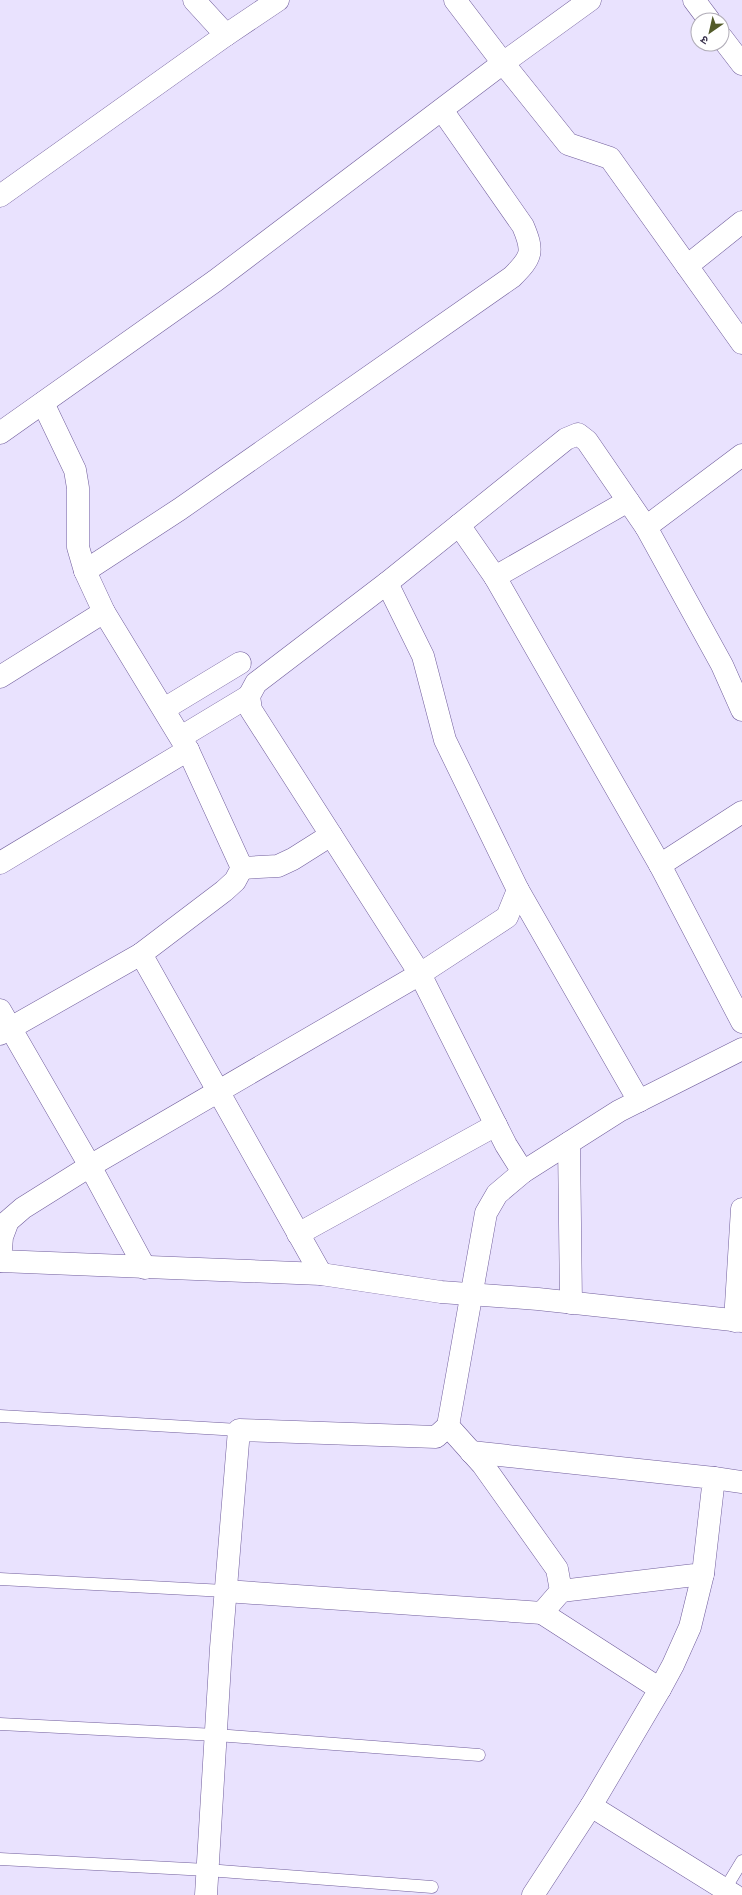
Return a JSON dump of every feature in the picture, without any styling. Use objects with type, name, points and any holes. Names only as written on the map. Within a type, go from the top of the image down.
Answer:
[{"type":"street","points":[[194,0],[226,35]]},
{"type":"street","points":[[0,196],[226,35],[278,0]]},
{"type":"street","points":[[455,0],[568,144],[610,158],[742,343]]},
{"type":"street","points":[[0,433],[215,282],[503,63],[590,0]]},
{"type":"street","points":[[694,0],[703,12]]},
{"type":"street","points":[[730,48],[742,64]]},
{"type":"street","points":[[85,571],[226,478],[512,277],[527,262],[531,244],[524,226],[442,110]]},
{"type":"street","points":[[687,266],[742,222]]},
{"type":"street","points":[[43,402],[75,470],[78,488],[78,547],[85,571],[104,612],[184,744],[242,868],[236,881],[140,954],[3,1024],[90,1166],[145,1268]]},
{"type":"street","points":[[0,863],[184,744],[249,696],[256,683],[387,583],[566,439],[578,434],[587,441],[646,527],[722,665],[742,710]]},
{"type":"street","points":[[646,527],[742,455]]},
{"type":"street","points":[[495,577],[628,501]]},
{"type":"street","points":[[460,525],[495,577],[660,865],[742,1022]]},
{"type":"street","points":[[387,583],[423,656],[445,740],[518,890],[639,1101]]},
{"type":"street","points":[[0,677],[104,612]]},
{"type":"street","points":[[164,709],[240,663]]},
{"type":"street","points":[[249,696],[251,710],[420,974],[496,1124],[523,1172]]},
{"type":"street","points":[[660,865],[742,812]]},
{"type":"street","points":[[242,868],[278,866],[293,859],[331,835]]},
{"type":"street","points":[[518,890],[507,917],[420,974],[90,1166],[23,1208],[8,1221],[2,1237],[0,1261],[321,1274],[441,1292],[571,1303],[738,1321],[742,1209]]},
{"type":"street","points":[[140,954],[219,1091],[321,1274]]},
{"type":"street","points":[[206,1895],[225,1592],[239,1430],[436,1437],[448,1426],[486,1214],[497,1194],[523,1172],[619,1111],[742,1048]]},
{"type":"street","points":[[298,1234],[496,1124]]},
{"type":"street","points":[[569,1143],[571,1303]]},
{"type":"street","points":[[448,1426],[483,1465],[557,1569],[560,1591]]},
{"type":"street","points":[[471,1452],[742,1482]]},
{"type":"street","points":[[534,1895],[591,1806],[660,1689],[673,1665],[690,1627],[703,1574],[714,1478]]},
{"type":"street","points":[[542,1612],[560,1591],[703,1574]]},
{"type":"street","points":[[225,1592],[542,1612],[660,1689]]},
{"type":"street","points":[[591,1806],[727,1893]]},
{"type":"lane","points":[[0,1416],[239,1430]]},
{"type":"lane","points":[[0,1579],[225,1592]]},
{"type":"lane","points":[[0,1724],[216,1736],[479,1755]]},
{"type":"lane","points":[[0,1859],[208,1870],[432,1887]]},
{"type":"lane","points":[[727,1893],[742,1861]]}]
